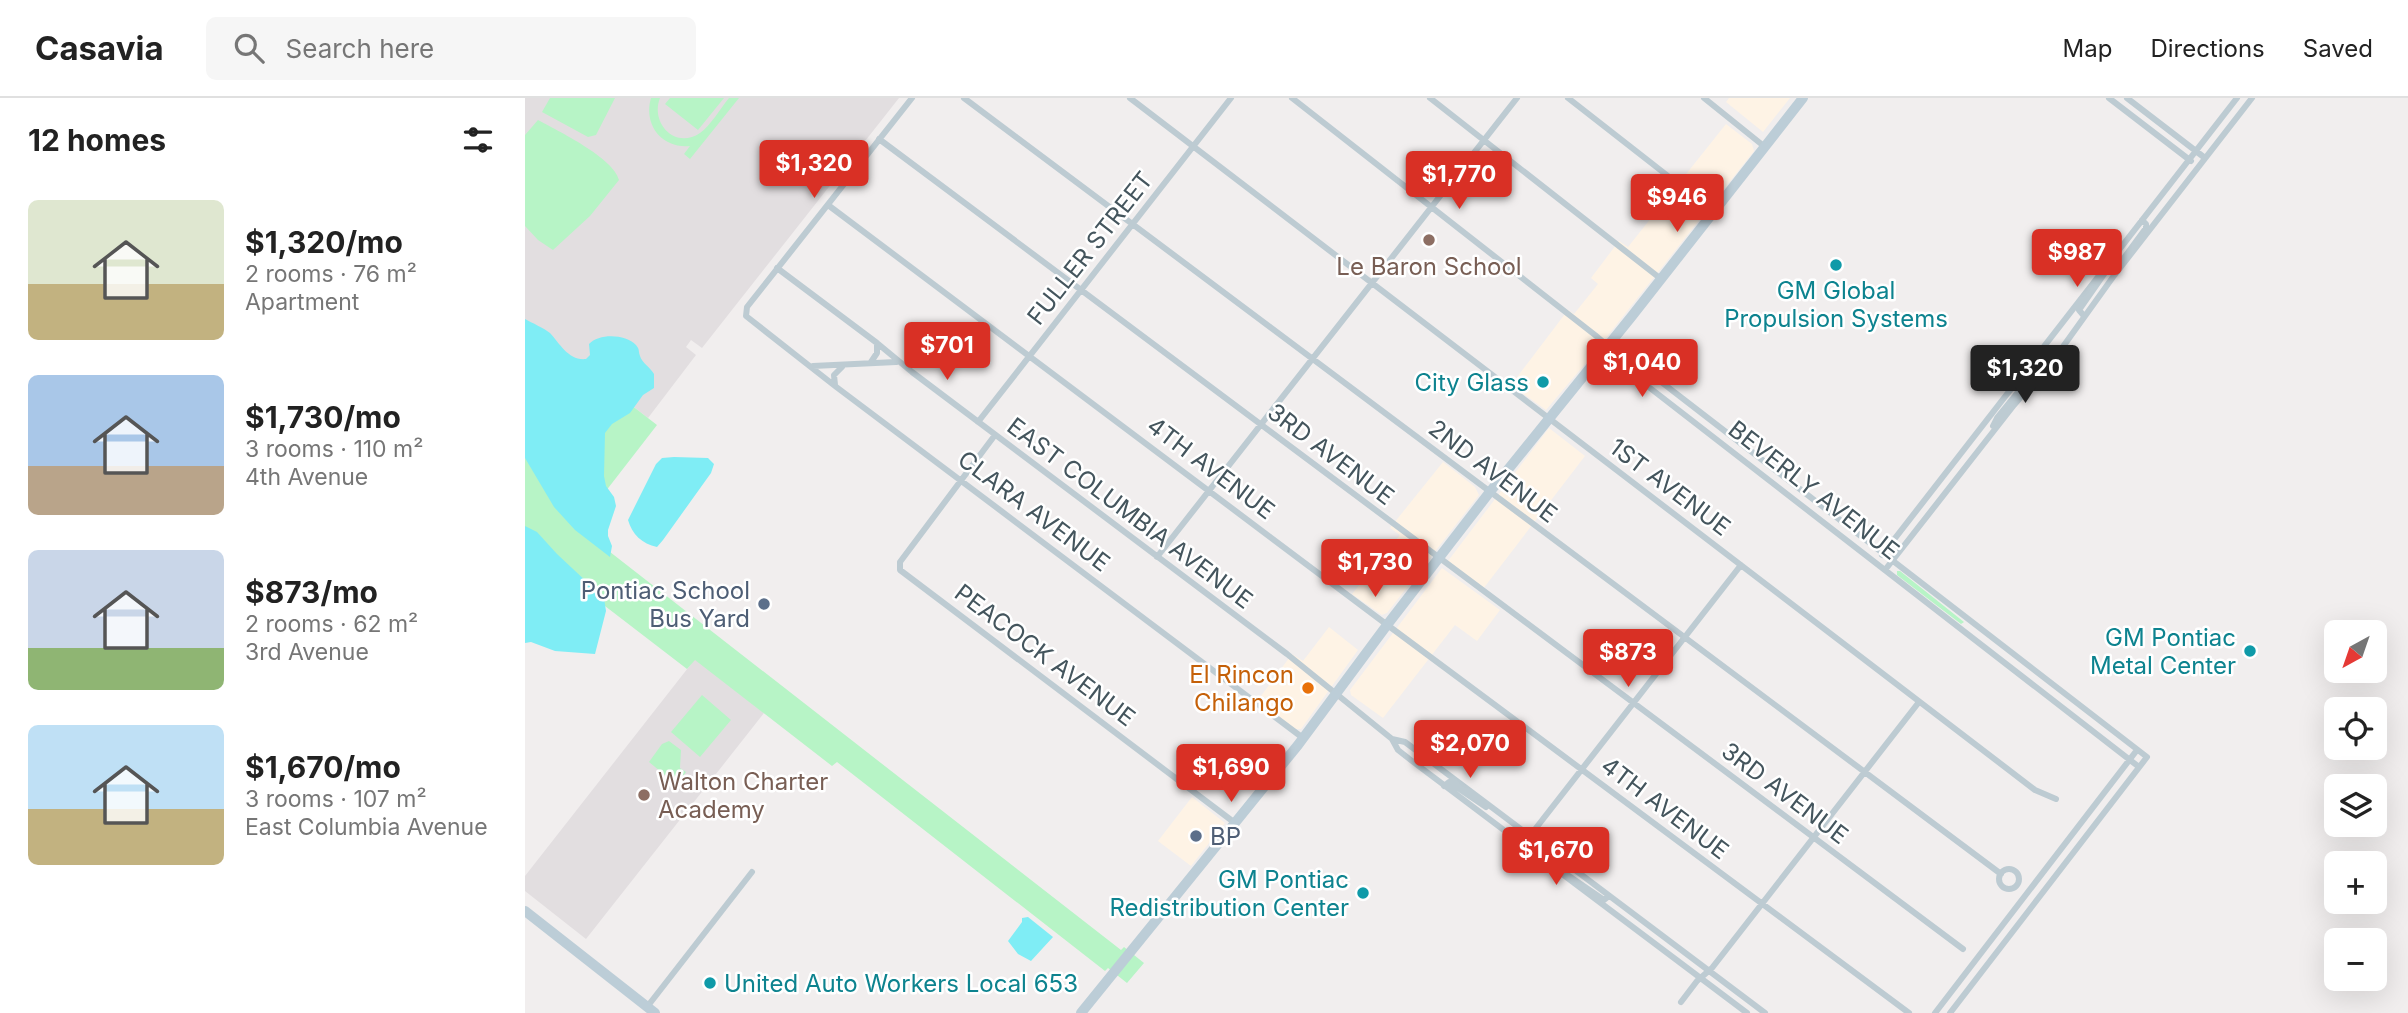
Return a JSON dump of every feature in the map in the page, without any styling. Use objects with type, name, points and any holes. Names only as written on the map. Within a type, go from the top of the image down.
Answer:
[{"type":"main road","points":[[1081,1013],[1303,738],[1489,493],[1803,98]]},
{"type":"main road","points":[[525,911],[651,1010]]},
{"type":"street","points":[[777,268],[912,98]]},
{"type":"street","name":"2ND AVENUE","points":[[964,98],[2001,874]]},
{"type":"street","name":"1ST AVENUE","points":[[1130,98],[2035,790],[2056,799]]},
{"type":"street","name":"FULLER STREET","points":[[978,422],[1231,98]]},
{"type":"street","points":[[1292,98],[1608,346]]},
{"type":"street","points":[[1430,98],[1661,279]]},
{"type":"street","points":[[1157,557],[1517,98]]},
{"type":"street","points":[[1568,98],[1714,212]]},
{"type":"street","points":[[1704,98],[1765,147]]},
{"type":"street","points":[[2109,98],[2198,167]]},
{"type":"street","points":[[2127,98],[2205,158]]},
{"type":"street","points":[[1876,563],[2237,98]]},
{"type":"street","points":[[1885,570],[2052,361],[2249,99]]},
{"type":"street","name":"3RD AVENUE","points":[[879,139],[1963,949]]},
{"type":"street","name":"4TH AVENUE","points":[[828,205],[1909,1013]]},
{"type":"street","points":[[2113,277],[2122,258],[2146,228],[2147,223],[2143,220]]},
{"type":"street","points":[[2084,316],[2079,310],[2105,276],[2114,256]]},
{"type":"street","name":"CLARA AVENUE","points":[[777,268],[747,307],[745,313],[748,318],[1303,738]]},
{"type":"street","name":"EAST COLUMBIA AVENUE","points":[[777,268],[1392,738],[1405,742],[1765,1013]]},
{"type":"street","points":[[871,362],[877,353],[877,343]]},
{"type":"street","name":"BEVERLY AVENUE","points":[[1608,346],[1625,354],[2147,757],[2139,767],[1619,364],[1608,346]]},
{"type":"street","points":[[812,366],[899,363]]},
{"type":"street","points":[[835,386],[834,375],[842,367]]},
{"type":"street","points":[[1988,438],[1997,418],[2024,385],[2025,381],[2020,377]]},
{"type":"street","points":[[961,481],[995,435]]},
{"type":"street","name":"PEACOCK AVENUE","points":[[961,481],[900,562],[901,572],[1235,823]]},
{"type":"street","points":[[1529,837],[1741,565]]},
{"type":"street","points":[[1681,1002],[1709,971],[1919,702]]},
{"type":"street","name":"EAST COLUMBIA AVENUE","points":[[1392,738],[1398,750],[1444,786],[1747,1013]]},
{"type":"street","points":[[1935,1013],[2137,750]]},
{"type":"street","points":[[1950,1013],[2139,767]]},
{"type":"street","name":"EAST COLUMBIA AVENUE","points":[[1444,786],[1449,782],[1478,803],[1500,814]]},
{"type":"street","name":"EAST COLUMBIA AVENUE","points":[[1554,869],[1573,877],[1604,900],[1609,897]]},
{"type":"street","points":[[651,1010],[753,872]]},
{"type":"shaded area","points":[[525,98],[899,98],[702,348],[691,340],[686,347],[696,355],[648,418],[525,323]]},
{"type":"shaded area","points":[[1729,98],[1790,98],[1763,132],[1726,102]]},
{"type":"shaded area","points":[[1726,124],[1752,144],[1754,151],[1590,358],[1546,410],[1511,385],[1568,310],[1574,314],[1598,284],[1591,278],[1619,241],[1628,247]]},
{"type":"shaded area","points":[[1549,428],[1585,456],[1483,589],[1448,561]]},
{"type":"shaded area","points":[[1443,462],[1475,487],[1479,495],[1387,613],[1382,615],[1352,594],[1400,535],[1390,528]]},
{"type":"shaded area","points":[[1442,568],[1500,610],[1477,641],[1455,625],[1383,718],[1351,695],[1350,690]]},
{"type":"shaded area","points":[[1329,627],[1358,650],[1301,729],[1295,729],[1258,700],[1292,654],[1303,661]]},
{"type":"shaded area","name":"Walton Charter Academy","points":[[695,659],[764,713],[586,939],[525,891],[525,876]]},
{"type":"shaded area","points":[[1192,797],[1225,823],[1191,866],[1158,841]]},
{"type":"green space","points":[[550,98],[615,98],[596,135],[588,137],[542,112]]},
{"type":"green space","points":[[651,98],[660,98],[658,107],[662,125],[674,136],[682,138],[700,133],[729,98],[739,98],[690,159],[684,154],[690,146],[671,144],[652,126],[649,108]]},
{"type":"green space","points":[[670,98],[724,98],[698,130],[665,104]]},
{"type":"green space","points":[[538,120],[596,154],[615,172],[619,180],[590,216],[553,250],[538,240],[525,226],[525,135]]},
{"type":"green space","points":[[525,323],[657,425],[578,527],[1121,950],[1124,947],[1144,963],[1127,983],[1108,968],[1105,971],[837,762],[832,766],[695,660],[687,669],[549,563],[525,534]]},
{"type":"green space","points":[[2049,345],[2055,351],[2030,380],[2026,375]]},
{"type":"green space","points":[[1897,571],[1964,622],[1961,624],[1897,575]]},
{"type":"green space","points":[[702,695],[731,720],[700,757],[671,732]]},
{"type":"green space","points":[[669,741],[681,750],[680,768],[686,772],[677,785],[649,762],[662,744]]},
{"type":"water","points":[[525,319],[550,333],[565,351],[580,359],[586,359],[590,355],[589,344],[593,340],[619,337],[632,341],[654,374],[654,388],[643,395],[630,413],[612,424],[605,433],[604,476],[616,506],[608,530],[612,546],[610,557],[575,530],[554,507],[525,458]]},
{"type":"water","points":[[662,458],[708,458],[714,464],[711,473],[657,547],[638,538],[628,520],[656,464]]},
{"type":"water","points":[[525,526],[537,532],[604,598],[606,611],[595,654],[555,651],[531,642],[525,643]]},
{"type":"water","points":[[1028,917],[1053,937],[1031,961],[1018,954],[1008,941],[1022,918]]},
{"type":"place","name":"Le Baron School","points":[[1429,240]]},
{"type":"place","name":"GM Global Propulsion Systems","points":[[1836,265]]},
{"type":"place","name":"City Glass","points":[[1543,382]]},
{"type":"place","name":"Pontiac School Bus Yard","points":[[764,604]]},
{"type":"place","name":"GM Pontiac Metal Center","points":[[2250,651]]},
{"type":"place","name":"El Rincon Chilango","points":[[1308,688]]},
{"type":"place","name":"Walton Charter Academy","points":[[644,795]]},
{"type":"place","name":"BP","points":[[1196,836]]},
{"type":"place","name":"GM Pontiac Redistribution Center","points":[[1363,893]]},
{"type":"place","name":"United Auto Workers Local 653","points":[[710,983]]}]
